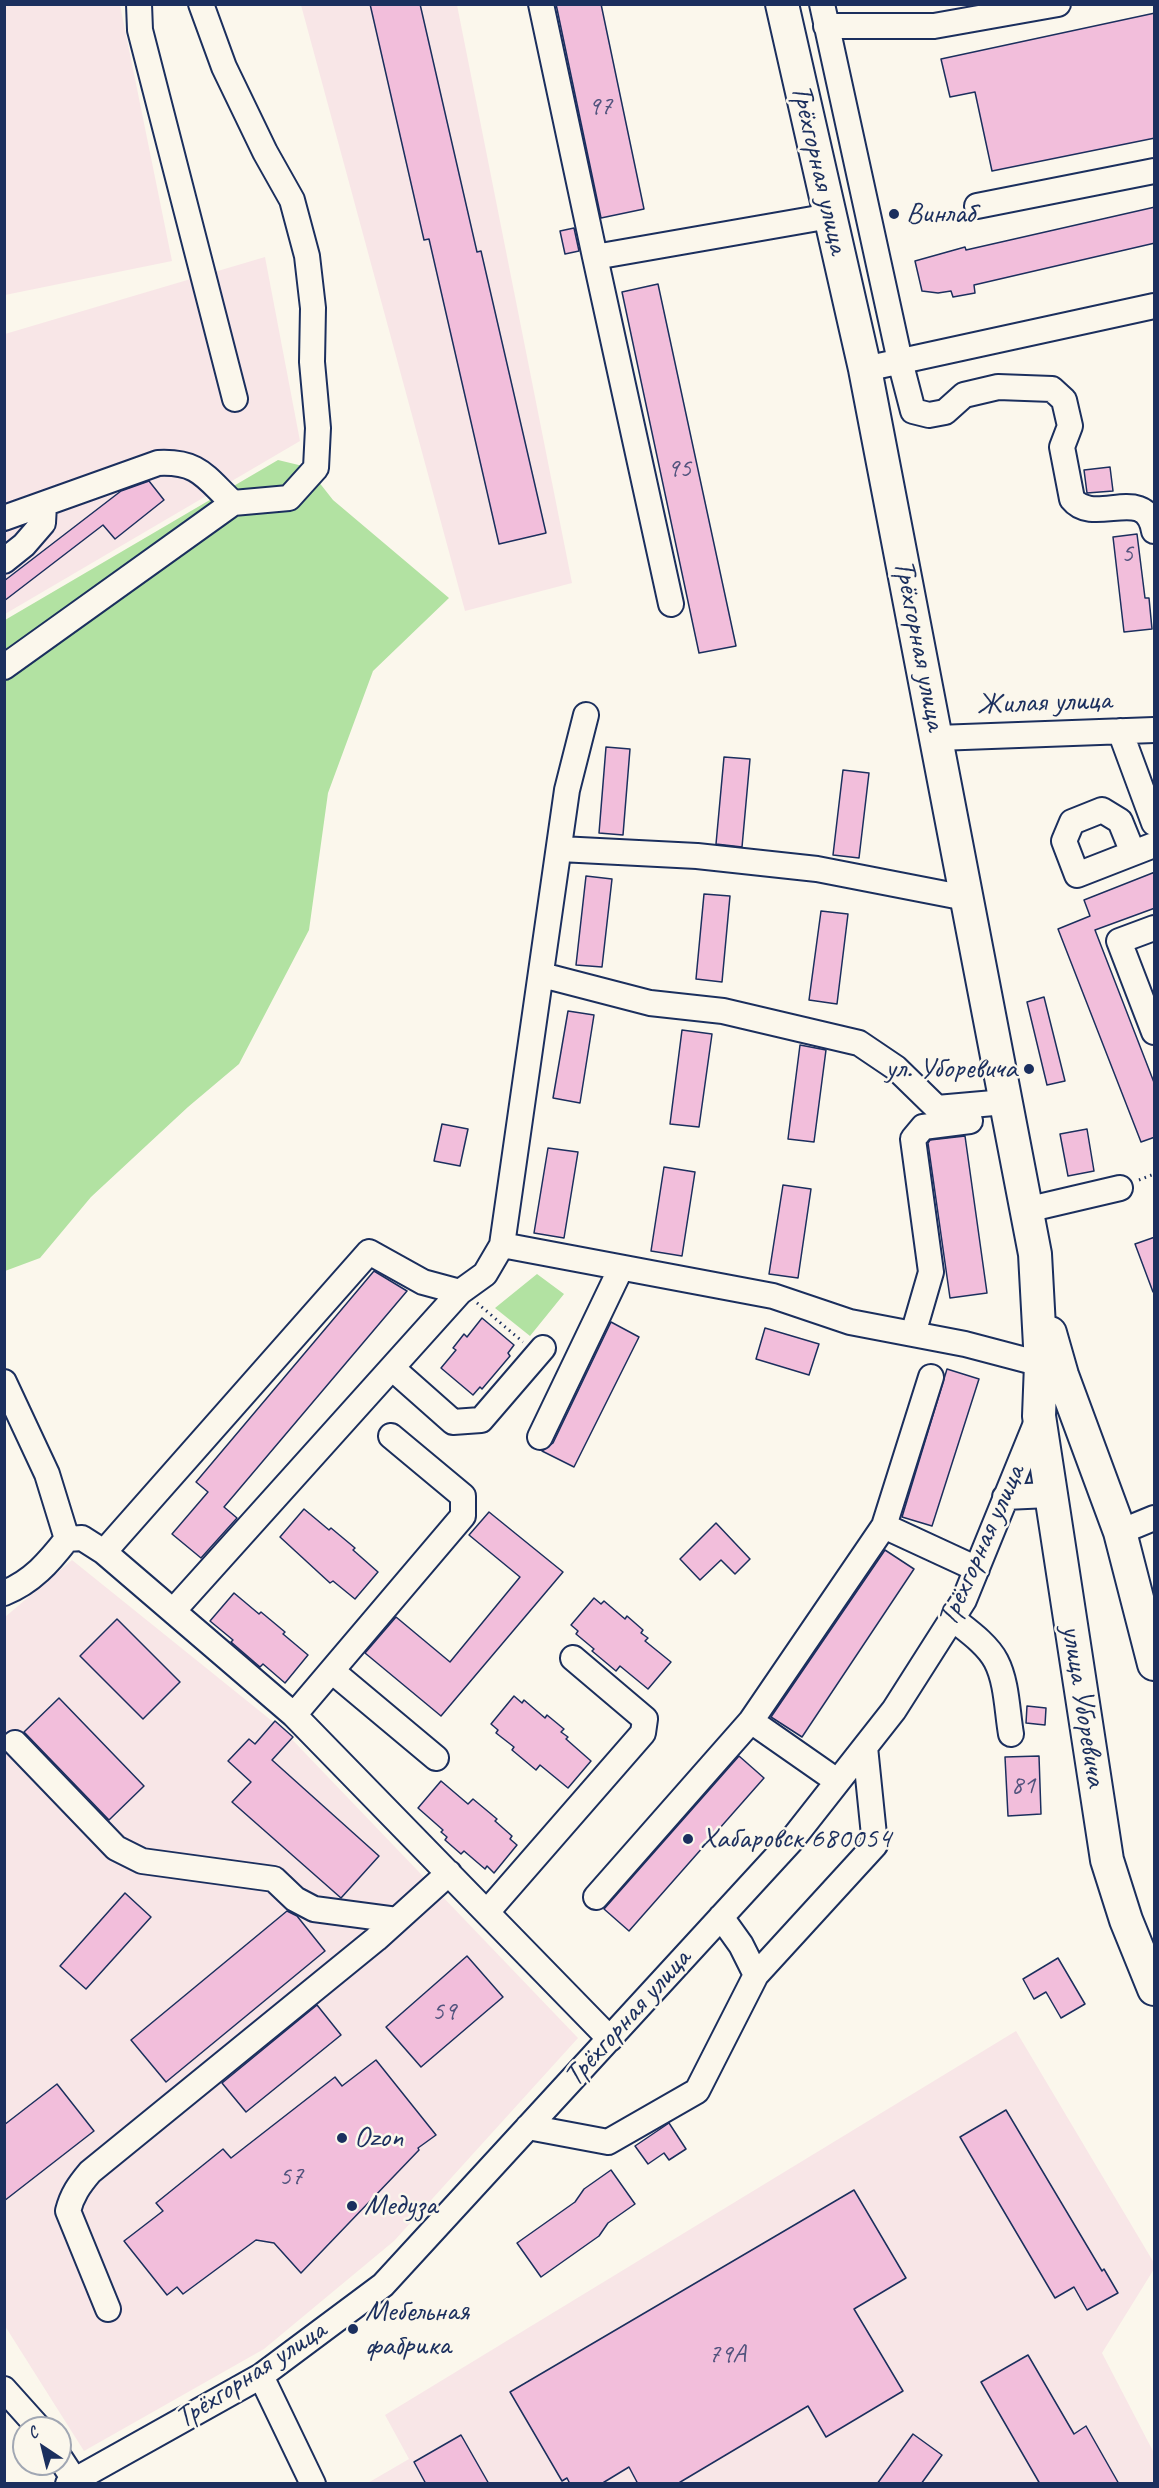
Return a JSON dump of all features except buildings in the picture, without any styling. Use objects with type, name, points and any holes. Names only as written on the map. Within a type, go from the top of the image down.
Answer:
[{"type":"main road","name":"Трёхгорная улица","points":[[782,4],[865,369],[1035,1254],[1038,1288]]},
{"type":"main road","name":"улица Уборевича","points":[[1038,1288],[1041,1364],[1039,1416],[1049,1495],[1107,1860],[1126,1920],[1155,1989]]},
{"type":"main road","points":[[1038,1288],[1062,1375],[1120,1532],[1155,1664]]},
{"type":"street","points":[[139,4],[140,30],[235,399]]},
{"type":"street","points":[[4,667],[232,503],[289,498],[316,468],[318,428],[307,256],[292,200],[265,152],[224,67],[201,4]]},
{"type":"street","points":[[541,4],[671,604]]},
{"type":"street","points":[[1058,4],[934,26],[879,15],[824,15],[900,361],[914,411],[929,415],[945,412],[964,395],[998,387],[1052,388],[1064,400],[1070,426],[1062,447],[1072,499],[1077,505],[1088,509],[1136,506],[1151,519],[1155,531]]},
{"type":"street","points":[[977,206],[1155,171]]},
{"type":"street","points":[[595,257],[830,216]]},
{"type":"street","points":[[865,369],[1155,306]]},
{"type":"street","points":[[4,518],[158,464],[180,462],[196,469],[232,503]]},
{"type":"street","points":[[4,561],[24,545],[44,523],[44,505]]},
{"type":"street","points":[[174,1610],[461,1291],[485,1275],[502,1245],[567,790],[586,715]]},
{"type":"street","name":"Жилая улица","points":[[937,738],[1155,730]]},
{"type":"street","points":[[1120,731],[1155,823]]},
{"type":"street","points":[[560,849],[697,856],[817,869],[966,897]]},
{"type":"street","points":[[1155,928],[1119,941],[1155,1032]]},
{"type":"street","points":[[542,975],[650,1003],[723,1011],[859,1043],[896,1068],[937,1108],[1006,1110]]},
{"type":"street","points":[[913,1334],[931,1272],[913,1139],[923,1127],[1006,1110]]},
{"type":"street","points":[[1026,1210],[1120,1188]]},
{"type":"street","points":[[502,1245],[773,1296],[850,1322],[964,1344],[1041,1364]]},
{"type":"street","points":[[104,1552],[369,1252],[423,1282],[461,1291]]},
{"type":"street","points":[[540,1437],[621,1268]]},
{"type":"street","points":[[392,1368],[453,1422],[481,1420],[540,1351]]},
{"type":"street","points":[[596,1897],[751,1721],[884,1526],[931,1377]]},
{"type":"street","points":[[4,1382],[47,1474],[67,1539]]},
{"type":"street","name":"Трёхгорная улица","points":[[71,2482],[261,2376],[382,2285],[721,1917],[790,1841],[894,1710],[953,1619],[964,1600],[1039,1416]]},
{"type":"street","points":[[294,1715],[463,1516],[463,1496],[391,1436]]},
{"type":"street","points":[[1005,1497],[1049,1495]]},
{"type":"street","points":[[1120,1532],[1155,1518]]},
{"type":"street","points":[[884,1526],[977,1569]]},
{"type":"street","points":[[4,1593],[21,1586],[47,1564],[67,1539],[82,1538],[104,1552],[294,1715],[610,2039]]},
{"type":"street","points":[[953,1619],[980,1642],[996,1661],[1002,1676],[1011,1734]]},
{"type":"street","points":[[487,1912],[643,1733],[645,1719],[573,1658]]},
{"type":"street","points":[[332,1671],[436,1758]]},
{"type":"street","points":[[751,1721],[837,1781]]},
{"type":"street","points":[[15,1743],[116,1848],[142,1861],[274,1880],[295,1899],[314,1909],[397,1920]]},
{"type":"street","points":[[528,2127],[608,2142],[697,2091],[756,1975],[874,1845],[865,1747]]},
{"type":"street","points":[[108,2309],[68,2211],[71,2198],[79,2184],[90,2172],[397,1920],[448,1873]]},
{"type":"street","points":[[721,1917],[741,1944],[756,1975]]},
{"type":"street","points":[[261,2376],[313,2484]]},
{"type":"street","points":[[4,2389],[28,2416]]},
{"type":"path","points":[[461,1291],[540,1351]]},
{"type":"shaded area","points":[[5,4],[120,5],[172,261],[5,295]]},
{"type":"shaded area","points":[[301,5],[457,5],[572,583],[465,611]]},
{"type":"shaded area","points":[[265,257],[300,441],[5,614],[5,334]]},
{"type":"shaded area","points":[[72,1560],[282,1729],[578,2038],[394,2241],[264,2349],[84,2451],[72,2432],[72,2416],[62,2416],[5,2326],[5,1617]]},
{"type":"shaded area","points":[[1016,2031],[1154,2263],[1154,2269],[1102,2353],[1154,2453],[1154,2483],[366,2484],[409,2459],[385,2415]]},
{"type":"green space","points":[[278,460],[307,467],[333,500],[449,598],[373,671],[328,793],[309,930],[239,1064],[188,1107],[91,1197],[40,1258],[5,1271],[5,620]]},
{"type":"green space","points":[[537,1274],[564,1294],[530,1336],[495,1308]]},
{"type":"place","name":"Винлаб","points":[[894,214]]},
{"type":"place","name":"ул. Уборевича","points":[[1029,1069]]},
{"type":"place","name":"Хабаровск 680054","points":[[688,1839]]},
{"type":"place","name":"Ozon","points":[[342,2138]]},
{"type":"place","name":"Медуза","points":[[352,2206]]},
{"type":"place","name":"Мебельная фабрика","points":[[353,2329]]}]
